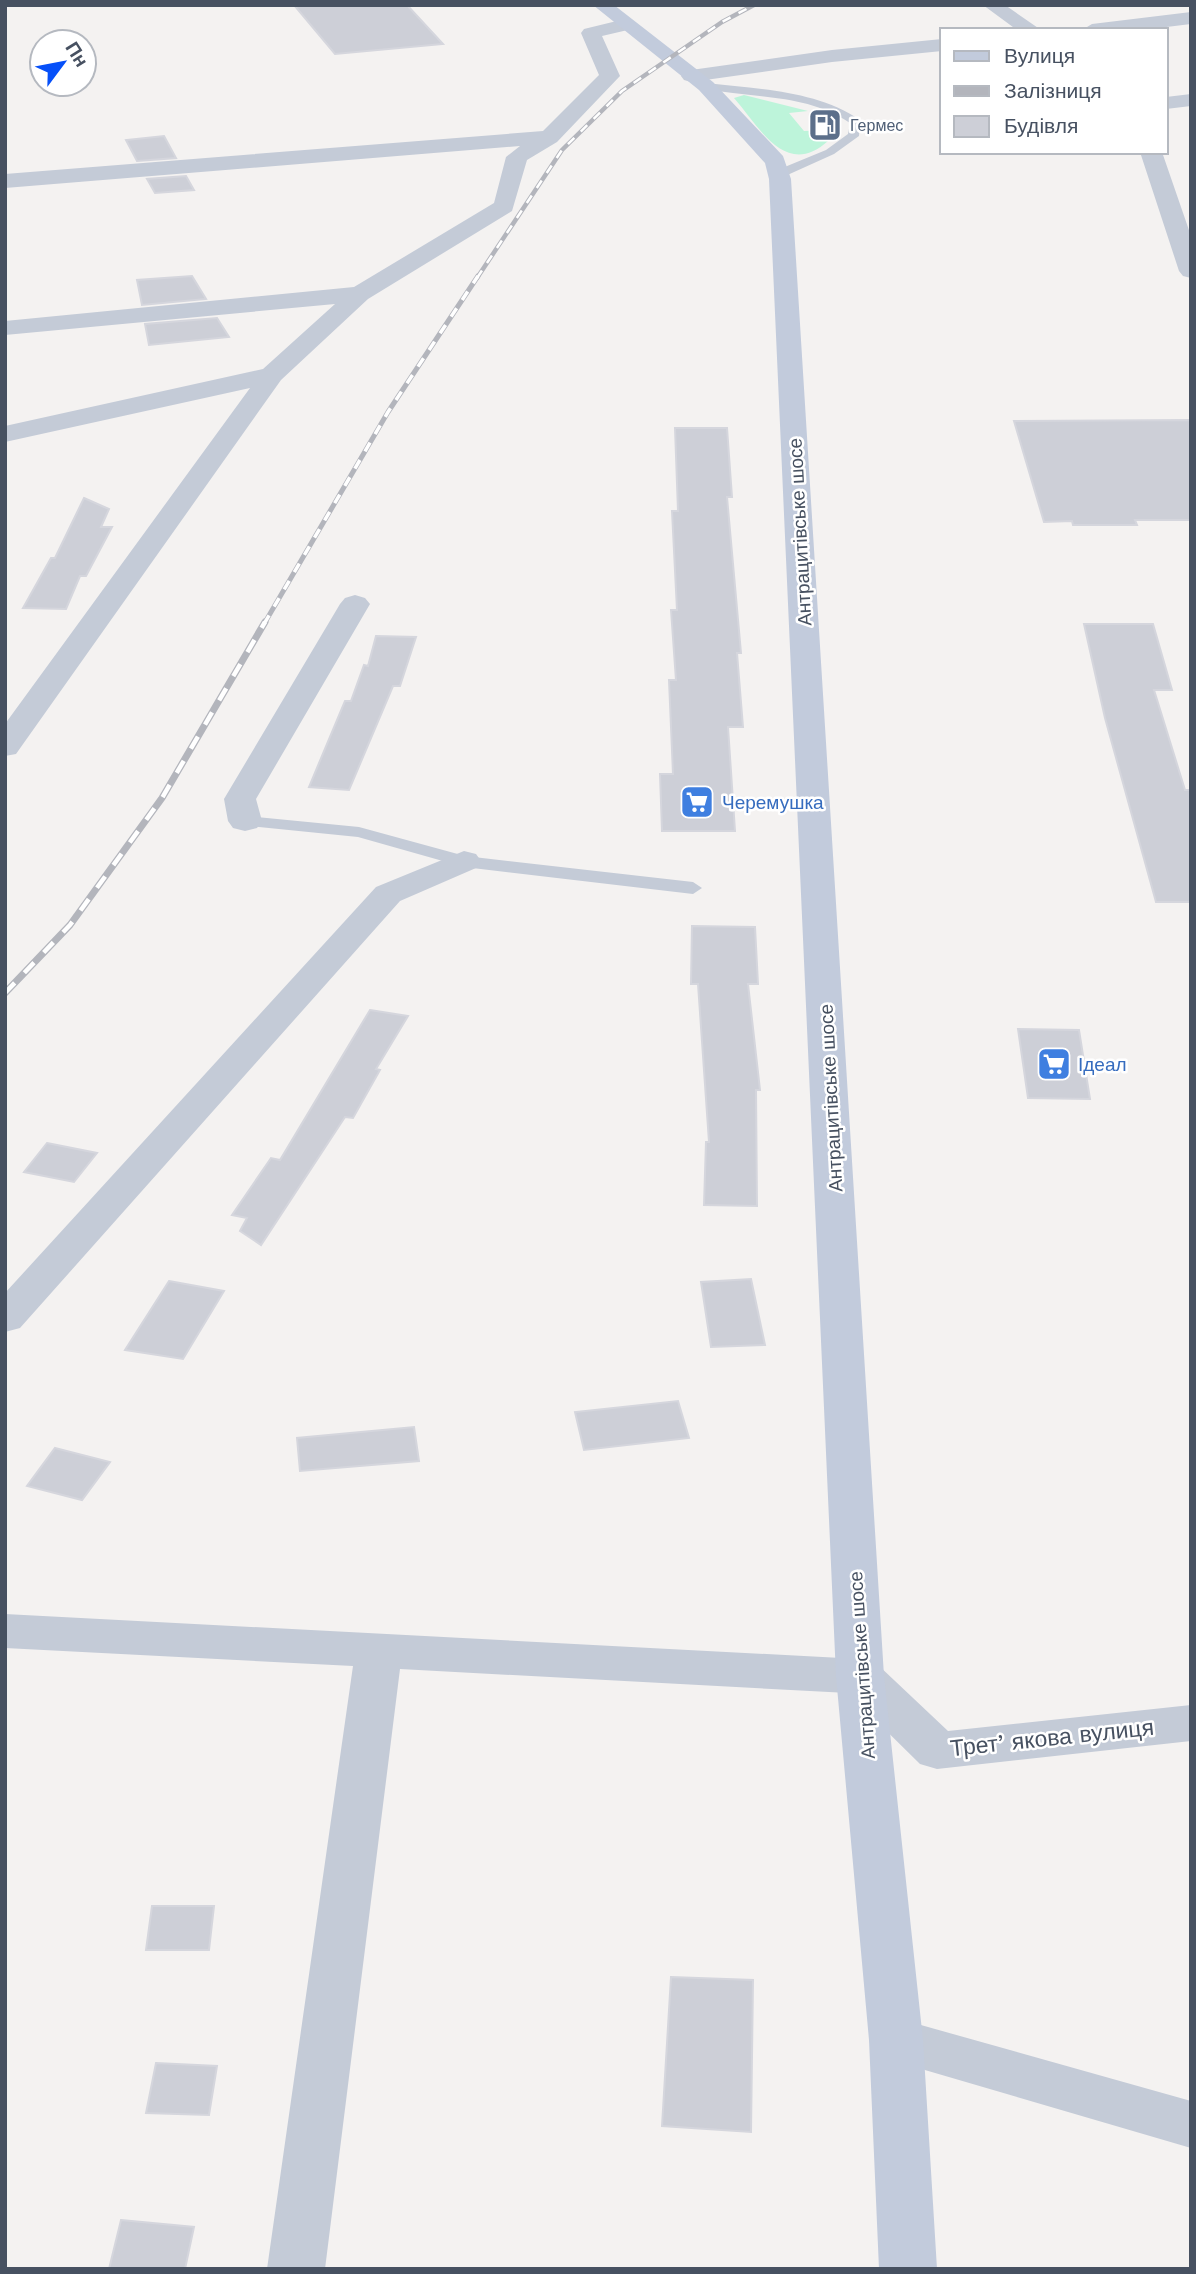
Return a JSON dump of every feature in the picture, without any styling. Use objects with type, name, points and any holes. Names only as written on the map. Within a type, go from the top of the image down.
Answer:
[{"type":"main road","points":[[614,15],[698,81],[775,162],[779,174]]},
{"type":"main road","name":"Антрацитівське шосе","points":[[779,174],[852,1484],[860,1676],[896,2040],[908,2269]]},
{"type":"street","points":[[992,5],[1028,28]]},
{"type":"street","points":[[5,747],[272,375],[360,294],[504,206],[517,157],[549,137],[610,76],[591,33],[614,15]]},
{"type":"street","points":[[1108,28],[1191,18]]},
{"type":"street","points":[[698,81],[832,56],[940,46]]},
{"type":"street","points":[[1168,103],[1191,100]]},
{"type":"street","points":[[5,181],[549,137]]},
{"type":"street","points":[[1152,154],[1191,271]]},
{"type":"street","points":[[1166,199],[1191,198]]},
{"type":"street","points":[[5,328],[360,294]]},
{"type":"street","points":[[5,434],[272,375]]},
{"type":"street","points":[[245,821],[240,799],[355,604]]},
{"type":"street","points":[[5,1319],[388,894],[464,861]]},
{"type":"street","points":[[5,1631],[860,1676]]},
{"type":"street","points":[[296,2269],[379,1651]]},
{"type":"street","name":"Третʼякова вулиця","points":[[860,1676],[937,1751],[1191,1723]]},
{"type":"street","points":[[896,2040],[1191,2125]]},
{"type":"lane","points":[[698,81],[795,99],[837,111],[856,122],[853,136],[830,152],[779,174]]},
{"type":"lane","points":[[245,821],[359,832],[464,861],[693,888]]},
{"type":"green space","points":[[744,95],[808,111],[789,113],[804,131],[828,130],[828,141],[813,151],[799,155],[787,152],[764,135],[734,98]]},
{"type":"building","points":[[294,5],[407,5],[443,44],[335,54]]},
{"type":"building","points":[[164,136],[176,158],[137,161],[126,140]]},
{"type":"building","points":[[186,176],[194,190],[155,193],[147,179]]},
{"type":"building","points":[[192,276],[206,299],[142,305],[137,280]]},
{"type":"building","points":[[217,318],[229,337],[149,345],[145,324]]},
{"type":"building","points":[[1191,420],[1191,520],[1135,520],[1137,525],[1044,522],[1014,421]]},
{"type":"building","points":[[675,428],[727,428],[732,497],[727,497],[741,653],[737,653],[743,727],[728,727],[735,831],[662,831],[660,774],[673,774],[669,680],[676,680],[671,610],[677,610],[672,511],[678,511]]},
{"type":"building","points":[[84,498],[109,509],[101,527],[112,527],[86,576],[80,576],[66,609],[23,608],[51,558],[55,558]]},
{"type":"building","points":[[1084,624],[1153,624],[1172,690],[1154,690],[1185,790],[1191,790],[1191,902],[1156,902],[1105,718]]},
{"type":"building","points":[[376,636],[416,637],[400,686],[393,686],[349,790],[309,787],[345,701],[351,701],[364,665],[368,666]]},
{"type":"building","points":[[692,926],[755,927],[758,984],[748,984],[760,1090],[756,1090],[757,1206],[704,1205],[706,1142],[709,1142],[698,984],[691,984]]},
{"type":"building","points":[[370,1010],[408,1016],[376,1069],[380,1070],[353,1118],[345,1117],[261,1245],[240,1231],[247,1218],[232,1215],[271,1158],[280,1160]]},
{"type":"building","name":"Ідеал","points":[[1018,1029],[1079,1030],[1090,1099],[1028,1098]]},
{"type":"building","points":[[47,1143],[97,1153],[74,1182],[24,1172]]},
{"type":"building","points":[[751,1279],[765,1345],[711,1347],[701,1282]]},
{"type":"building","points":[[169,1281],[224,1291],[183,1359],[125,1350]]},
{"type":"building","points":[[678,1401],[689,1438],[584,1450],[575,1412]]},
{"type":"building","points":[[414,1427],[419,1461],[300,1471],[297,1438]]},
{"type":"building","points":[[55,1448],[110,1462],[82,1500],[27,1486]]},
{"type":"building","points":[[152,1906],[214,1906],[209,1950],[146,1950]]},
{"type":"building","points":[[671,1977],[753,1980],[751,2132],[662,2126]]},
{"type":"building","points":[[156,2063],[217,2066],[209,2115],[146,2113]]},
{"type":"building","points":[[121,2220],[194,2227],[185,2269],[109,2269]]},
{"type":"railway","points":[[477,278],[562,150],[622,91],[722,22],[754,5]]},
{"type":"railway","points":[[264,624],[388,412],[478,276]]},
{"type":"railway","points":[[5,993],[70,925],[162,798],[265,622]]},
{"type":"place","name":"Гермес","points":[[825,125]]},
{"type":"place","name":"Черемушка","points":[[697,802]]},
{"type":"place","name":"Ідеал","points":[[1054,1064]]}]
